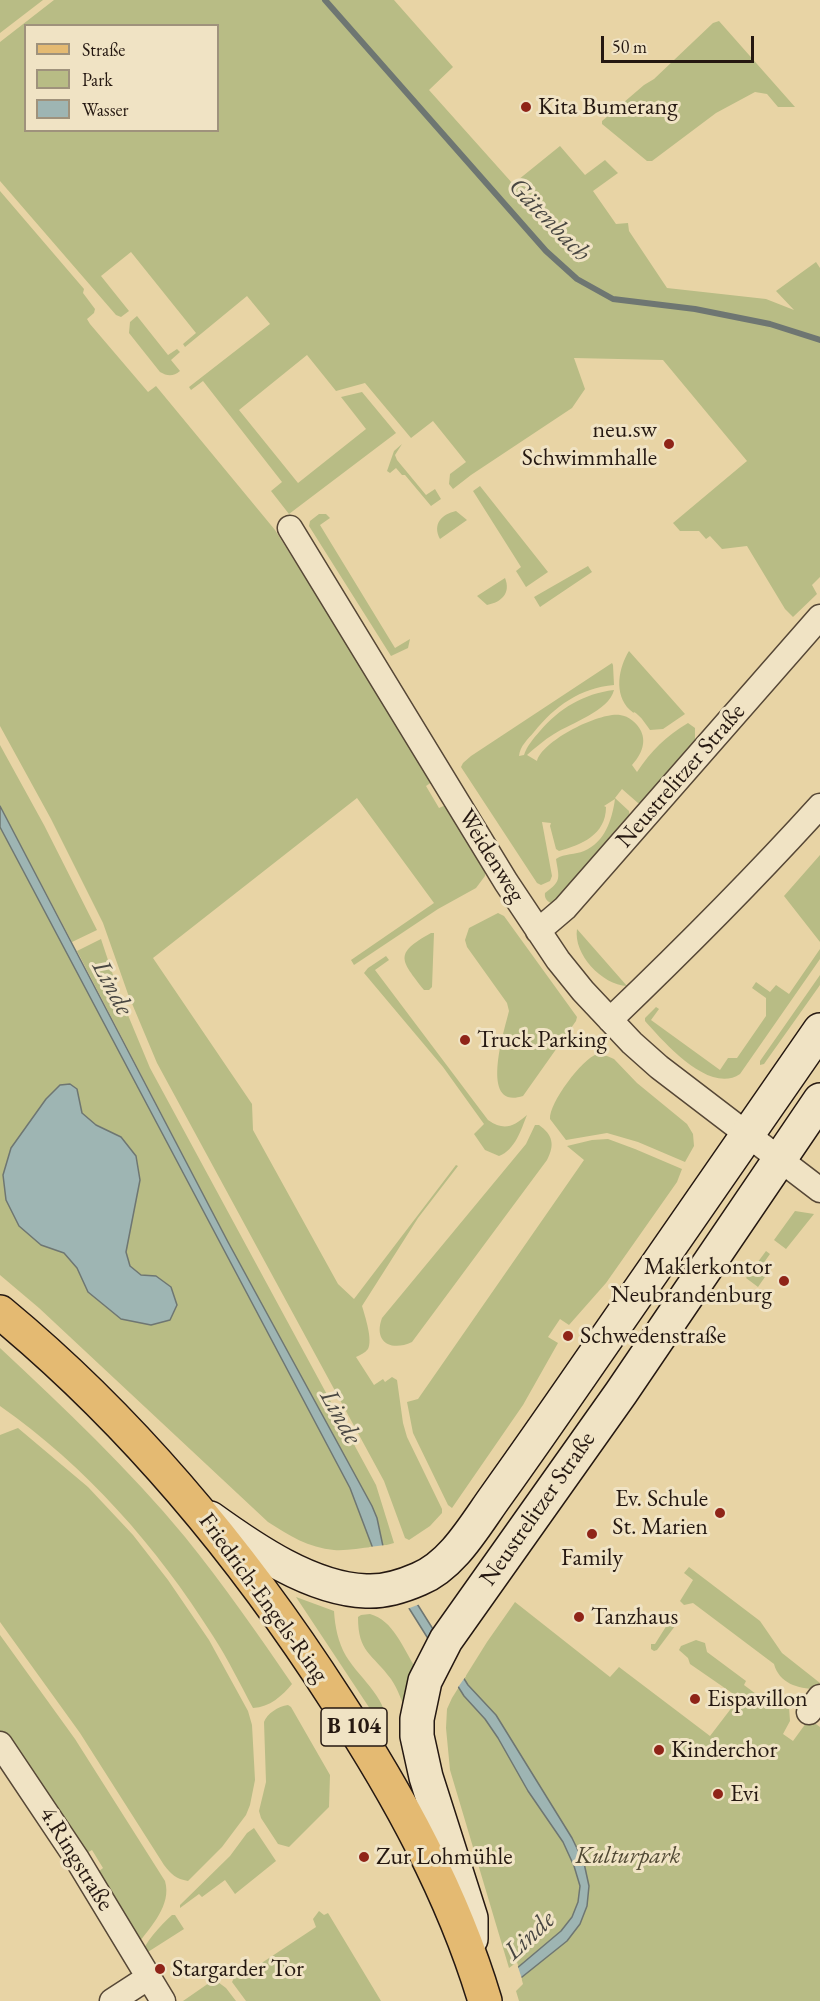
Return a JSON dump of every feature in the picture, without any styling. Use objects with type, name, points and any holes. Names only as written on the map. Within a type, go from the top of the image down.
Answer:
[{"type":"main road","name":"Neustrelitzer Straße","points":[[201,1512],[251,1548],[317,1580],[365,1591],[401,1585],[435,1570],[459,1547],[537,1439],[820,1030]]},
{"type":"main road","name":"Neustrelitzer Straße","points":[[480,1985],[471,1918],[429,1787],[417,1736],[420,1699],[439,1652],[621,1393],[820,1100]]},
{"type":"main road","name":"Friedrich-Engels-Ring","points":[[0,1312],[87,1391],[145,1450],[201,1512],[262,1590],[375,1760],[418,1840],[480,1985]]},
{"type":"street","name":"Weidenweg","points":[[290,528],[538,931],[564,968],[610,1020],[659,1067],[748,1135]]},
{"type":"street","name":"Neustrelitzer Straße","points":[[538,931],[565,908],[820,616]]},
{"type":"street","points":[[610,1020],[664,969],[820,806]]},
{"type":"street","points":[[748,1135],[820,1190]]},
{"type":"street","name":"4.Ringstraße","points":[[0,1744],[77,1859],[164,2001]]},
{"type":"street","points":[[112,2001],[149,1977]]},
{"type":"green space","points":[[0,0],[43,0],[0,33]]},
{"type":"green space","points":[[54,0],[394,0],[453,67],[429,90],[513,184],[560,146],[585,175],[605,160],[618,173],[593,191],[616,224],[628,223],[629,231],[667,288],[766,299],[794,310],[776,291],[816,262],[820,268],[820,577],[812,585],[817,594],[793,617],[785,609],[747,546],[722,549],[710,536],[706,539],[699,531],[680,531],[673,523],[747,461],[663,360],[574,358],[585,389],[572,408],[453,489],[449,484],[450,474],[466,462],[433,421],[411,438],[365,383],[336,391],[307,355],[239,410],[298,483],[366,429],[341,397],[362,392],[396,433],[289,514],[271,491],[282,482],[203,381],[191,390],[189,387],[270,324],[247,296],[185,347],[183,344],[196,333],[131,252],[101,276],[129,311],[121,317],[116,315],[0,181],[0,42]]},
{"type":"green space","points":[[719,21],[795,107],[778,107],[767,94],[755,92],[716,113],[652,161],[647,161],[602,124],[602,121],[654,79],[713,23]]},
{"type":"green space","points":[[0,191],[84,289],[83,293],[95,309],[87,319],[90,324],[148,392],[156,386],[275,530],[432,782],[426,786],[439,808],[446,805],[485,869],[485,876],[476,888],[438,909],[354,965],[351,960],[434,903],[357,798],[153,958],[252,1104],[253,1130],[338,1284],[354,1299],[456,1165],[458,1166],[418,1218],[362,1306],[370,1340],[368,1349],[356,1357],[374,1385],[383,1379],[385,1382],[392,1377],[397,1380],[407,1437],[442,1509],[442,1513],[430,1526],[409,1540],[405,1538],[384,1481],[157,1063],[128,994],[103,923],[51,819],[0,726]]},
{"type":"green space","points":[[137,316],[168,355],[177,349],[180,352],[171,360],[180,371],[170,375],[160,372],[129,333],[130,322]]},
{"type":"green space","points":[[402,444],[395,455],[397,460],[426,495],[435,489],[441,499],[431,506],[405,475],[402,475],[396,468],[390,473],[387,471],[394,451]]},
{"type":"green space","points":[[480,486],[548,572],[526,587],[516,571],[521,567],[473,491]]},
{"type":"green space","points":[[456,511],[467,520],[440,539],[437,529],[440,520]]},
{"type":"green space","points":[[319,514],[326,514],[330,518],[320,525],[395,648],[410,639],[408,648],[391,656],[309,526],[310,521]]},
{"type":"green space","points":[[588,566],[592,572],[540,607],[534,597]]},
{"type":"green space","points":[[505,578],[506,592],[497,602],[487,605],[477,596]]},
{"type":"green space","points":[[629,651],[685,714],[663,729],[650,730],[640,717],[630,710],[621,696],[620,672]]},
{"type":"green space","points":[[612,663],[614,685],[579,694],[560,706],[527,740],[519,756],[524,755],[537,734],[564,709],[592,695],[614,690],[611,697],[597,710],[550,736],[527,755],[537,761],[549,745],[572,729],[611,715],[627,717],[641,731],[642,750],[632,765],[637,772],[660,744],[688,723],[695,728],[695,747],[645,804],[638,803],[622,789],[615,798],[629,811],[630,819],[553,904],[547,900],[545,893],[558,879],[556,859],[584,851],[597,842],[606,830],[615,799],[604,806],[606,807],[605,817],[597,832],[584,842],[567,849],[559,851],[556,849],[551,823],[542,822],[552,876],[550,881],[541,885],[537,883],[461,767],[471,756]]},
{"type":"green space","points":[[0,745],[44,825],[97,930],[72,942],[0,806]]},
{"type":"green space","points":[[0,827],[350,1488],[373,1547],[334,1550],[316,1547],[283,1532],[268,1522],[39,1308],[0,1275]]},
{"type":"green space","points":[[820,855],[820,942],[784,896]]},
{"type":"green space","points":[[498,913],[504,916],[577,1017],[523,1096],[509,1097],[501,1091],[498,1066],[509,1011],[507,1003],[467,947],[465,940],[469,928]]},
{"type":"green space","points":[[577,929],[627,986],[608,980],[591,966],[584,958],[580,948]]},
{"type":"green space","points":[[434,933],[432,987],[424,990],[410,971],[405,958],[406,952],[411,947]]},
{"type":"green space","points":[[101,939],[120,996],[150,1068],[376,1485],[394,1543],[383,1546],[372,1506],[228,1242],[77,951]]},
{"type":"green space","points":[[820,949],[820,959],[740,1074],[728,1079],[701,1072],[688,1063],[645,1021],[645,1018],[656,1007],[659,1009],[651,1020],[720,1070],[728,1058],[737,1058],[766,1016],[766,998],[752,988],[756,982],[770,992],[776,985],[789,994]]},
{"type":"green space","points":[[386,956],[389,960],[375,970],[488,1120],[499,1126],[508,1126],[527,1115],[517,1139],[505,1153],[499,1156],[485,1150],[474,1134],[484,1124],[443,1067],[364,973]]},
{"type":"green space","points":[[820,975],[820,985],[764,1064],[760,1065],[760,1061]]},
{"type":"green space","points":[[597,1054],[614,1059],[637,1083],[687,1124],[693,1134],[694,1146],[685,1162],[638,1142],[607,1133],[566,1140],[550,1119],[551,1112],[560,1093],[575,1073]]},
{"type":"green space","points":[[535,1125],[544,1129],[550,1137],[552,1145],[547,1160],[412,1342],[397,1346],[386,1343],[380,1333],[382,1318],[526,1144]]},
{"type":"green space","points":[[608,1139],[682,1169],[677,1182],[606,1283],[569,1325],[560,1319],[548,1337],[558,1343],[523,1405],[452,1508],[448,1505],[413,1433],[407,1402],[418,1399],[584,1160],[567,1146]]},
{"type":"green space","points":[[795,1211],[814,1214],[786,1249],[774,1240]]},
{"type":"green space","points":[[766,1251],[770,1254],[760,1268],[767,1274],[758,1287],[746,1278]]},
{"type":"green space","points":[[0,1348],[119,1463],[185,1537],[240,1609],[292,1684],[280,1697],[265,1706],[253,1708],[213,1636],[144,1540],[118,1510],[62,1455],[0,1406]]},
{"type":"green space","points":[[18,1428],[88,1487],[133,1535],[168,1580],[209,1640],[248,1711],[252,1725],[255,1780],[250,1805],[246,1815],[222,1847],[188,1881],[174,1876],[164,1865],[80,1733],[0,1622],[0,1435]]},
{"type":"green space","points":[[689,1567],[760,1621],[782,1653],[820,1683],[816,1689],[790,1684],[780,1676],[774,1664],[693,1603],[684,1605],[680,1601],[693,1580],[684,1573]]},
{"type":"green space","points":[[296,1597],[334,1611],[336,1629],[346,1656],[373,1691],[384,1710],[386,1733]]},
{"type":"green space","name":"Kulturpark","points":[[515,1602],[610,1677],[619,1667],[710,1736],[736,1702],[732,1693],[690,1664],[688,1658],[679,1650],[681,1646],[696,1640],[705,1643],[707,1652],[746,1681],[744,1685],[760,1697],[769,1692],[789,1707],[790,1721],[783,1734],[793,1741],[809,1719],[820,1727],[820,2001],[519,2001],[516,1991],[523,1984],[517,1962],[509,1968],[450,1770],[446,1728],[447,1709],[452,1698]]},
{"type":"green space","points":[[370,1614],[378,1617],[391,1628],[415,1667],[407,1714],[398,1691],[384,1670],[367,1652],[360,1638],[358,1617]]},
{"type":"green space","points":[[672,1617],[676,1620],[675,1626],[654,1651],[651,1649],[651,1644],[655,1644]]},
{"type":"green space","points":[[0,1635],[75,1739],[165,1881],[166,1898],[163,1907],[138,1944],[94,1875],[103,1868],[92,1850],[82,1856],[0,1733]]},
{"type":"green space","points":[[288,1705],[330,1775],[329,1807],[289,1847],[278,1844],[259,1811],[266,1782],[264,1722],[273,1711]]},
{"type":"green space","points":[[254,1828],[276,1861],[235,1894],[225,1880],[202,1897],[199,1894],[180,1908],[180,1905],[230,1856],[247,1833]]},
{"type":"green space","points":[[319,1911],[324,1915],[328,1913],[381,2001],[246,2001],[232,1982],[236,1974],[243,1969],[251,1970],[316,1927],[313,1919]]},
{"type":"green space","points":[[172,1915],[175,1915],[184,1929],[140,1957],[149,1940]]},
{"type":"green space","points":[[218,1982],[236,2001],[183,2001],[209,1983]]},
{"type":"water","points":[[0,806],[228,1242],[372,1506],[384,1551],[468,1685],[496,1715],[572,1838],[584,1863],[589,1886],[587,1906],[580,1924],[567,1941],[492,2001],[478,2001],[561,1931],[572,1917],[578,1902],[580,1886],[574,1866],[563,1842],[528,1791],[498,1738],[485,1719],[464,1696],[375,1554],[350,1488],[0,827]]},
{"type":"water","points":[[70,1084],[77,1089],[82,1113],[96,1125],[121,1137],[136,1156],[140,1180],[126,1252],[130,1266],[141,1275],[156,1276],[171,1287],[177,1305],[170,1320],[151,1325],[121,1319],[88,1292],[77,1268],[64,1253],[41,1245],[19,1226],[6,1200],[3,1175],[11,1148],[46,1099],[60,1085]]},
{"type":"pier","points":[[386,1545],[466,1676],[456,1690],[409,1616],[369,1547]],"holes":[[[420,1604],[435,1630],[427,1641],[407,1609]]]},
{"type":"pier","points":[[517,1964],[522,1979],[496,2001],[476,1999]]},
{"type":"waterway","name":"Gätenbach","points":[[325,0],[546,251],[577,279],[613,299],[695,309],[770,324],[820,340]]},
{"type":"place","name":"Kita Bumerang","points":[[526,107]]},
{"type":"place","name":"neu.sw Schwimmhalle","points":[[669,444]]},
{"type":"place","name":"Truck Parking","points":[[465,1040]]},
{"type":"place","name":"Maklerkontor Neubrandenburg","points":[[784,1281]]},
{"type":"place","name":"Schwedenstraße","points":[[568,1336]]},
{"type":"place","name":"Ev. Schule St. Marien","points":[[720,1513]]},
{"type":"place","name":"Family","points":[[592,1534]]},
{"type":"place","name":"Tanzhaus","points":[[579,1617]]},
{"type":"place","name":"Eispavillon","points":[[695,1699]]},
{"type":"place","name":"Kinderchor","points":[[659,1750]]},
{"type":"place","name":"Evi","points":[[718,1794]]},
{"type":"place","name":"Zur Lohmühle","points":[[364,1857]]},
{"type":"place","name":"Stargarder Tor","points":[[160,1969]]},
{"type":"water label","name":"Linde","points":[[112,988]]},
{"type":"water label","name":"Linde","points":[[340,1417]]},
{"type":"water label","name":"Linde","points":[[530,1936]]}]
